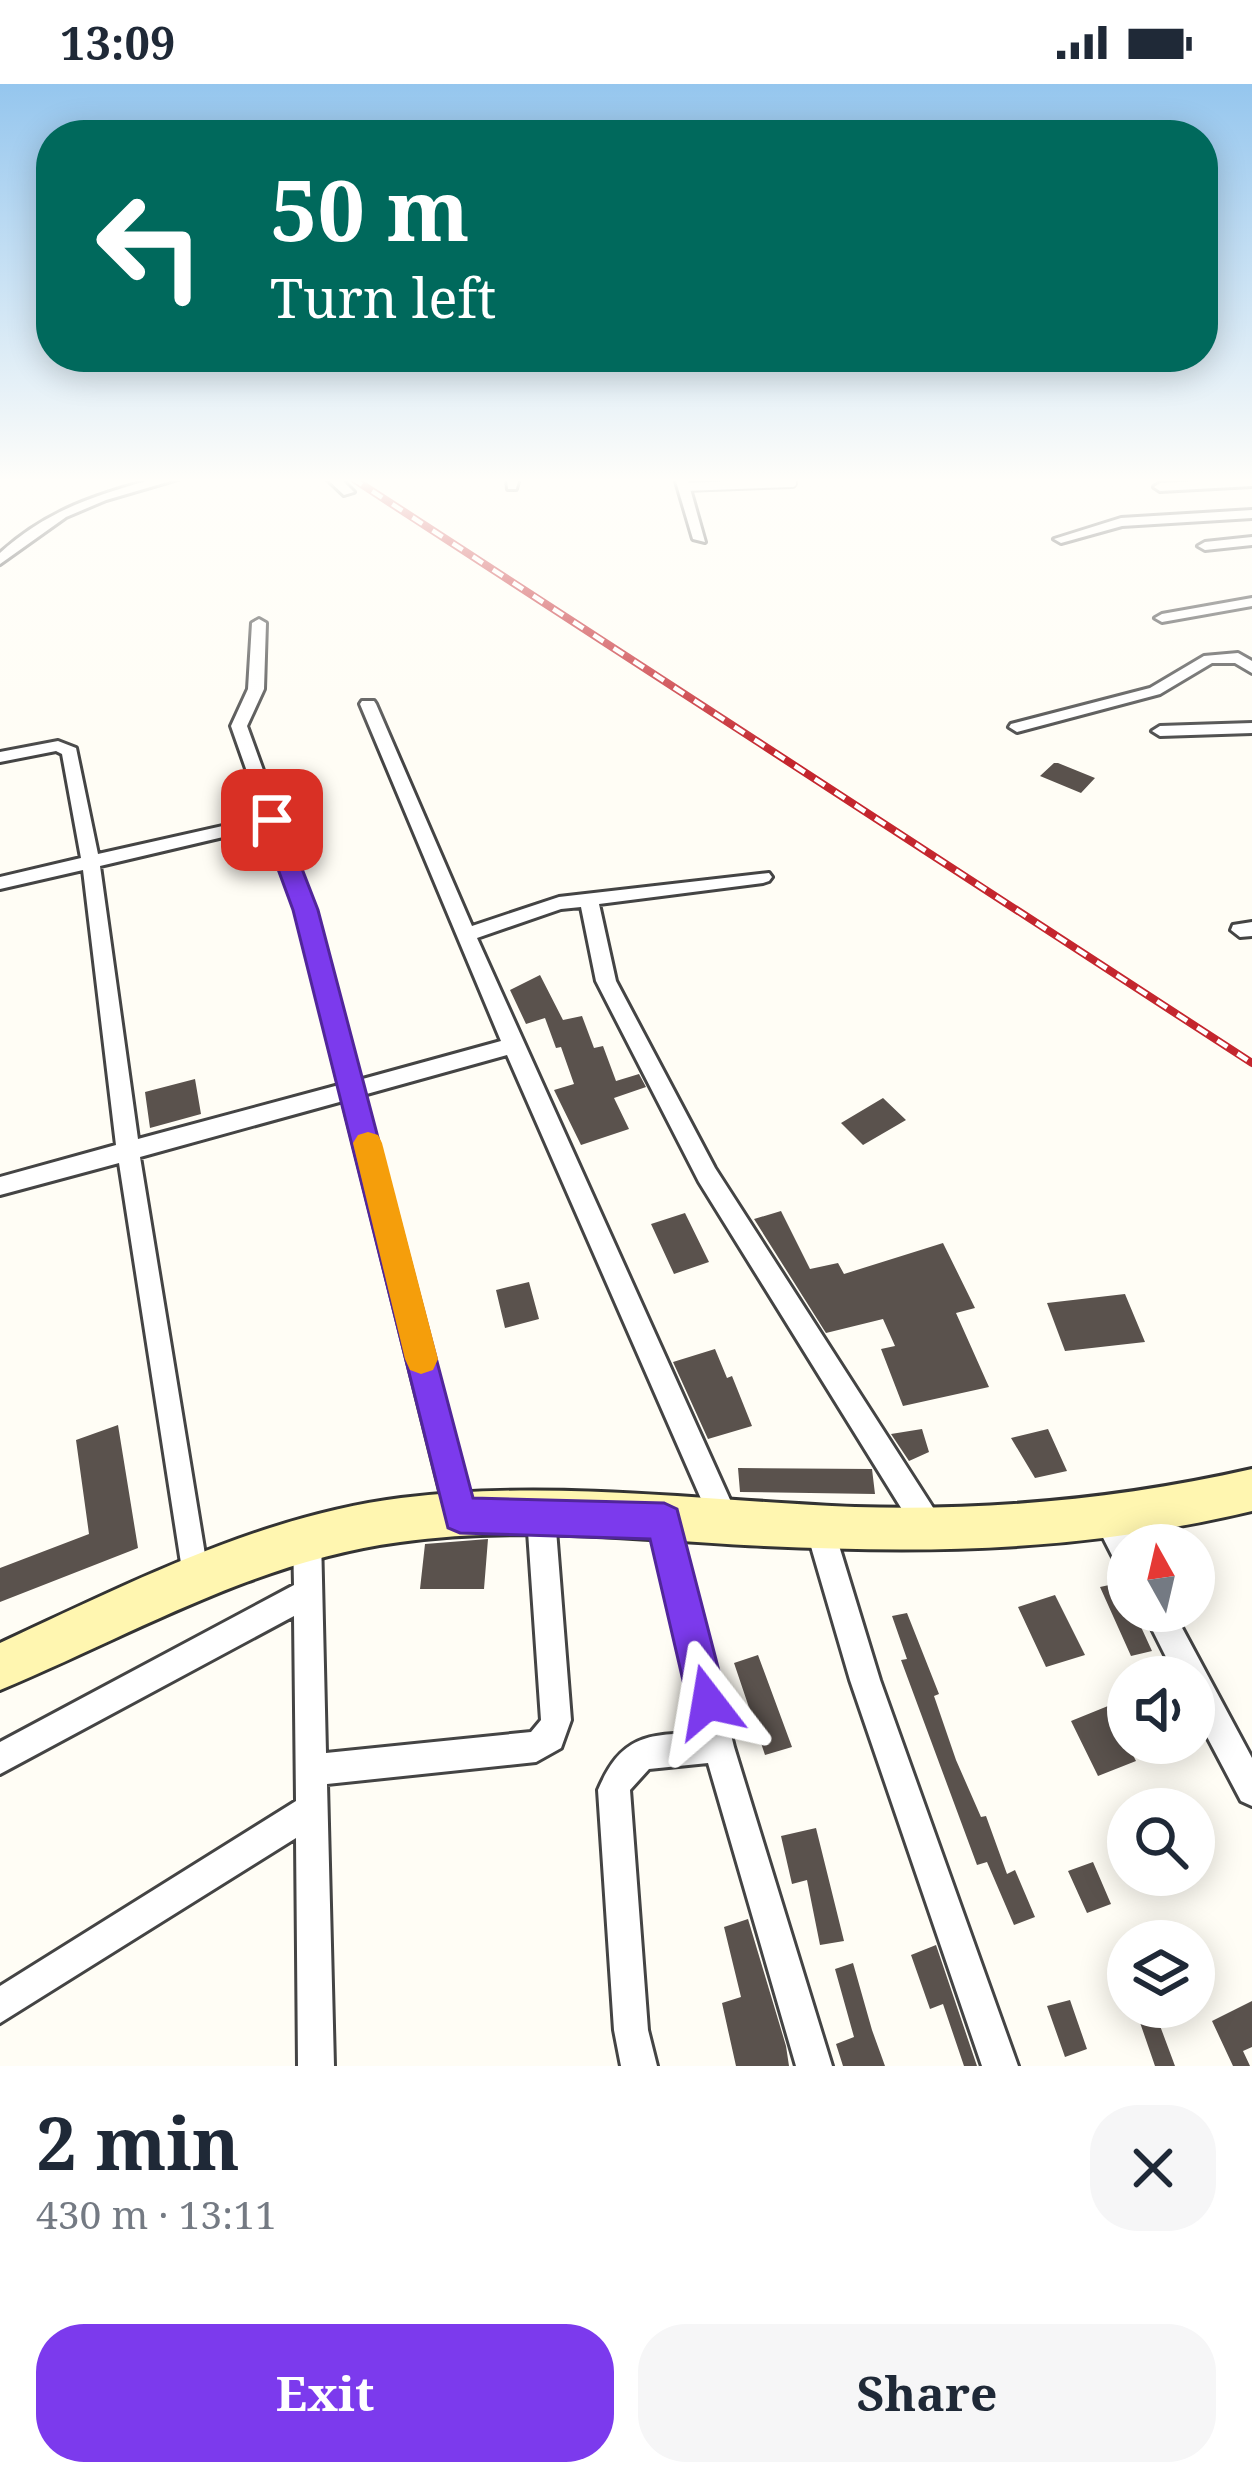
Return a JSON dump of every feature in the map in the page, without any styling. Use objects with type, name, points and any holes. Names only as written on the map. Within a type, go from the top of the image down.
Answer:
[{"type":"street","points":[[1162,619],[1252,602]]},
{"type":"street","points":[[259,622],[256,689],[239,726],[305,910],[460,1515]]},
{"type":"street","points":[[1018,727],[1155,691],[1210,659],[1238,658],[1252,668]]},
{"type":"street","points":[[368,704],[513,1046],[726,1523]]},
{"type":"street","points":[[1160,731],[1252,728]]},
{"type":"street","points":[[0,757],[58,746],[70,751],[91,863],[128,1150],[194,1579]]},
{"type":"street","points":[[0,883],[272,820]]},
{"type":"street","points":[[469,934],[588,898],[763,877]]},
{"type":"street","points":[[588,898],[606,981],[707,1175],[932,1530]]},
{"type":"street","points":[[0,1186],[513,1046]]},
{"type":"street","points":[[0,1666],[251,1553],[308,1537],[460,1515],[932,1530],[1076,1524],[1252,1490]]},
{"type":"street","points":[[310,1770],[536,1747],[550,1737],[556,1720],[541,1517]]},
{"type":"street","points":[[1108,1518],[1111,1524]]},
{"type":"street","points":[[664,1521],[719,1747],[814,2066]]},
{"type":"street","points":[[819,1526],[865,1680],[1000,2066]]},
{"type":"street","points":[[308,1537],[316,2066]]},
{"type":"street","points":[[0,1759],[308,1593]]},
{"type":"street","points":[[1215,1720],[1252,1790]]},
{"type":"street","points":[[639,2066],[631,2030],[614,1790],[619,1769],[634,1755],[719,1747]]},
{"type":"street","points":[[0,2006],[311,1810]]},
{"type":"building","points":[[1054,763],[1095,778],[1081,793],[1040,776]]},
{"type":"building","points":[[540,975],[563,1020],[582,1016],[594,1048],[603,1046],[616,1081],[639,1074],[646,1087],[614,1098],[629,1129],[581,1145],[554,1090],[574,1084],[561,1047],[556,1048],[545,1018],[526,1024],[510,990]]},
{"type":"building","points":[[195,1079],[201,1114],[150,1128],[145,1092]]},
{"type":"building","points":[[883,1098],[906,1120],[863,1145],[841,1123]]},
{"type":"building","points":[[781,1211],[810,1269],[838,1263],[844,1274],[943,1243],[975,1308],[956,1313],[989,1387],[903,1406],[881,1349],[895,1346],[883,1319],[826,1333],[754,1219]]},
{"type":"building","points":[[685,1213],[709,1262],[674,1274],[651,1224]]},
{"type":"building","points":[[529,1282],[539,1319],[505,1328],[496,1290]]},
{"type":"building","points":[[1125,1294],[1145,1342],[1065,1351],[1047,1303]]},
{"type":"building","points":[[715,1349],[727,1378],[732,1376],[752,1426],[708,1439],[673,1362]]},
{"type":"building","points":[[118,1425],[138,1548],[0,1602],[0,1568],[89,1534],[76,1440]]},
{"type":"building","points":[[922,1429],[929,1452],[909,1461],[891,1434]]},
{"type":"building","points":[[1048,1429],[1067,1471],[1035,1478],[1011,1438]]},
{"type":"building","points":[[738,1468],[872,1469],[875,1494],[740,1492]]},
{"type":"building","points":[[488,1539],[484,1589],[420,1589],[425,1544]]},
{"type":"building","points":[[1055,1595],[1085,1655],[1046,1667],[1018,1607]]},
{"type":"building","points":[[907,1613],[939,1694],[934,1696],[956,1760],[981,1817],[986,1816],[1007,1874],[1015,1870],[1035,1917],[1014,1925],[987,1862],[977,1865],[901,1660],[907,1659],[892,1616]]},
{"type":"building","points":[[1120,1632],[1143,1632],[1152,1651],[1131,1656]]},
{"type":"building","points":[[758,1655],[792,1747],[765,1755],[734,1663]]},
{"type":"building","points":[[1107,1706],[1107,1764],[1128,1764],[1098,1776],[1071,1721]]},
{"type":"building","points":[[816,1828],[844,1941],[820,1945],[807,1880],[792,1884],[781,1836]]},
{"type":"building","points":[[1093,1862],[1111,1904],[1087,1913],[1068,1871]]},
{"type":"building","points":[[748,1919],[789,2066],[736,2066],[722,2003],[741,1997],[724,1927]]},
{"type":"building","points":[[936,1945],[977,2066],[964,2066],[943,2004],[930,2009],[911,1955]]},
{"type":"building","points":[[853,1963],[885,2066],[843,2066],[836,2044],[854,2037],[835,1969]]},
{"type":"building","points":[[1070,2000],[1087,2049],[1065,2057],[1047,2006]]},
{"type":"building","points":[[1252,2001],[1252,2047],[1243,2051],[1250,2066],[1233,2066],[1215,2020]]},
{"type":"building","points":[[1142,2028],[1161,2028],[1175,2066],[1155,2066]]},
{"type":"railway","points":[[494,570],[1252,1063]]},
{"type":"slow traffic","points":[[368,1143],[421,1359]]},
{"type":"route","points":[[272,820],[305,910],[354,1088],[460,1515],[664,1521],[708,1702]]}]
